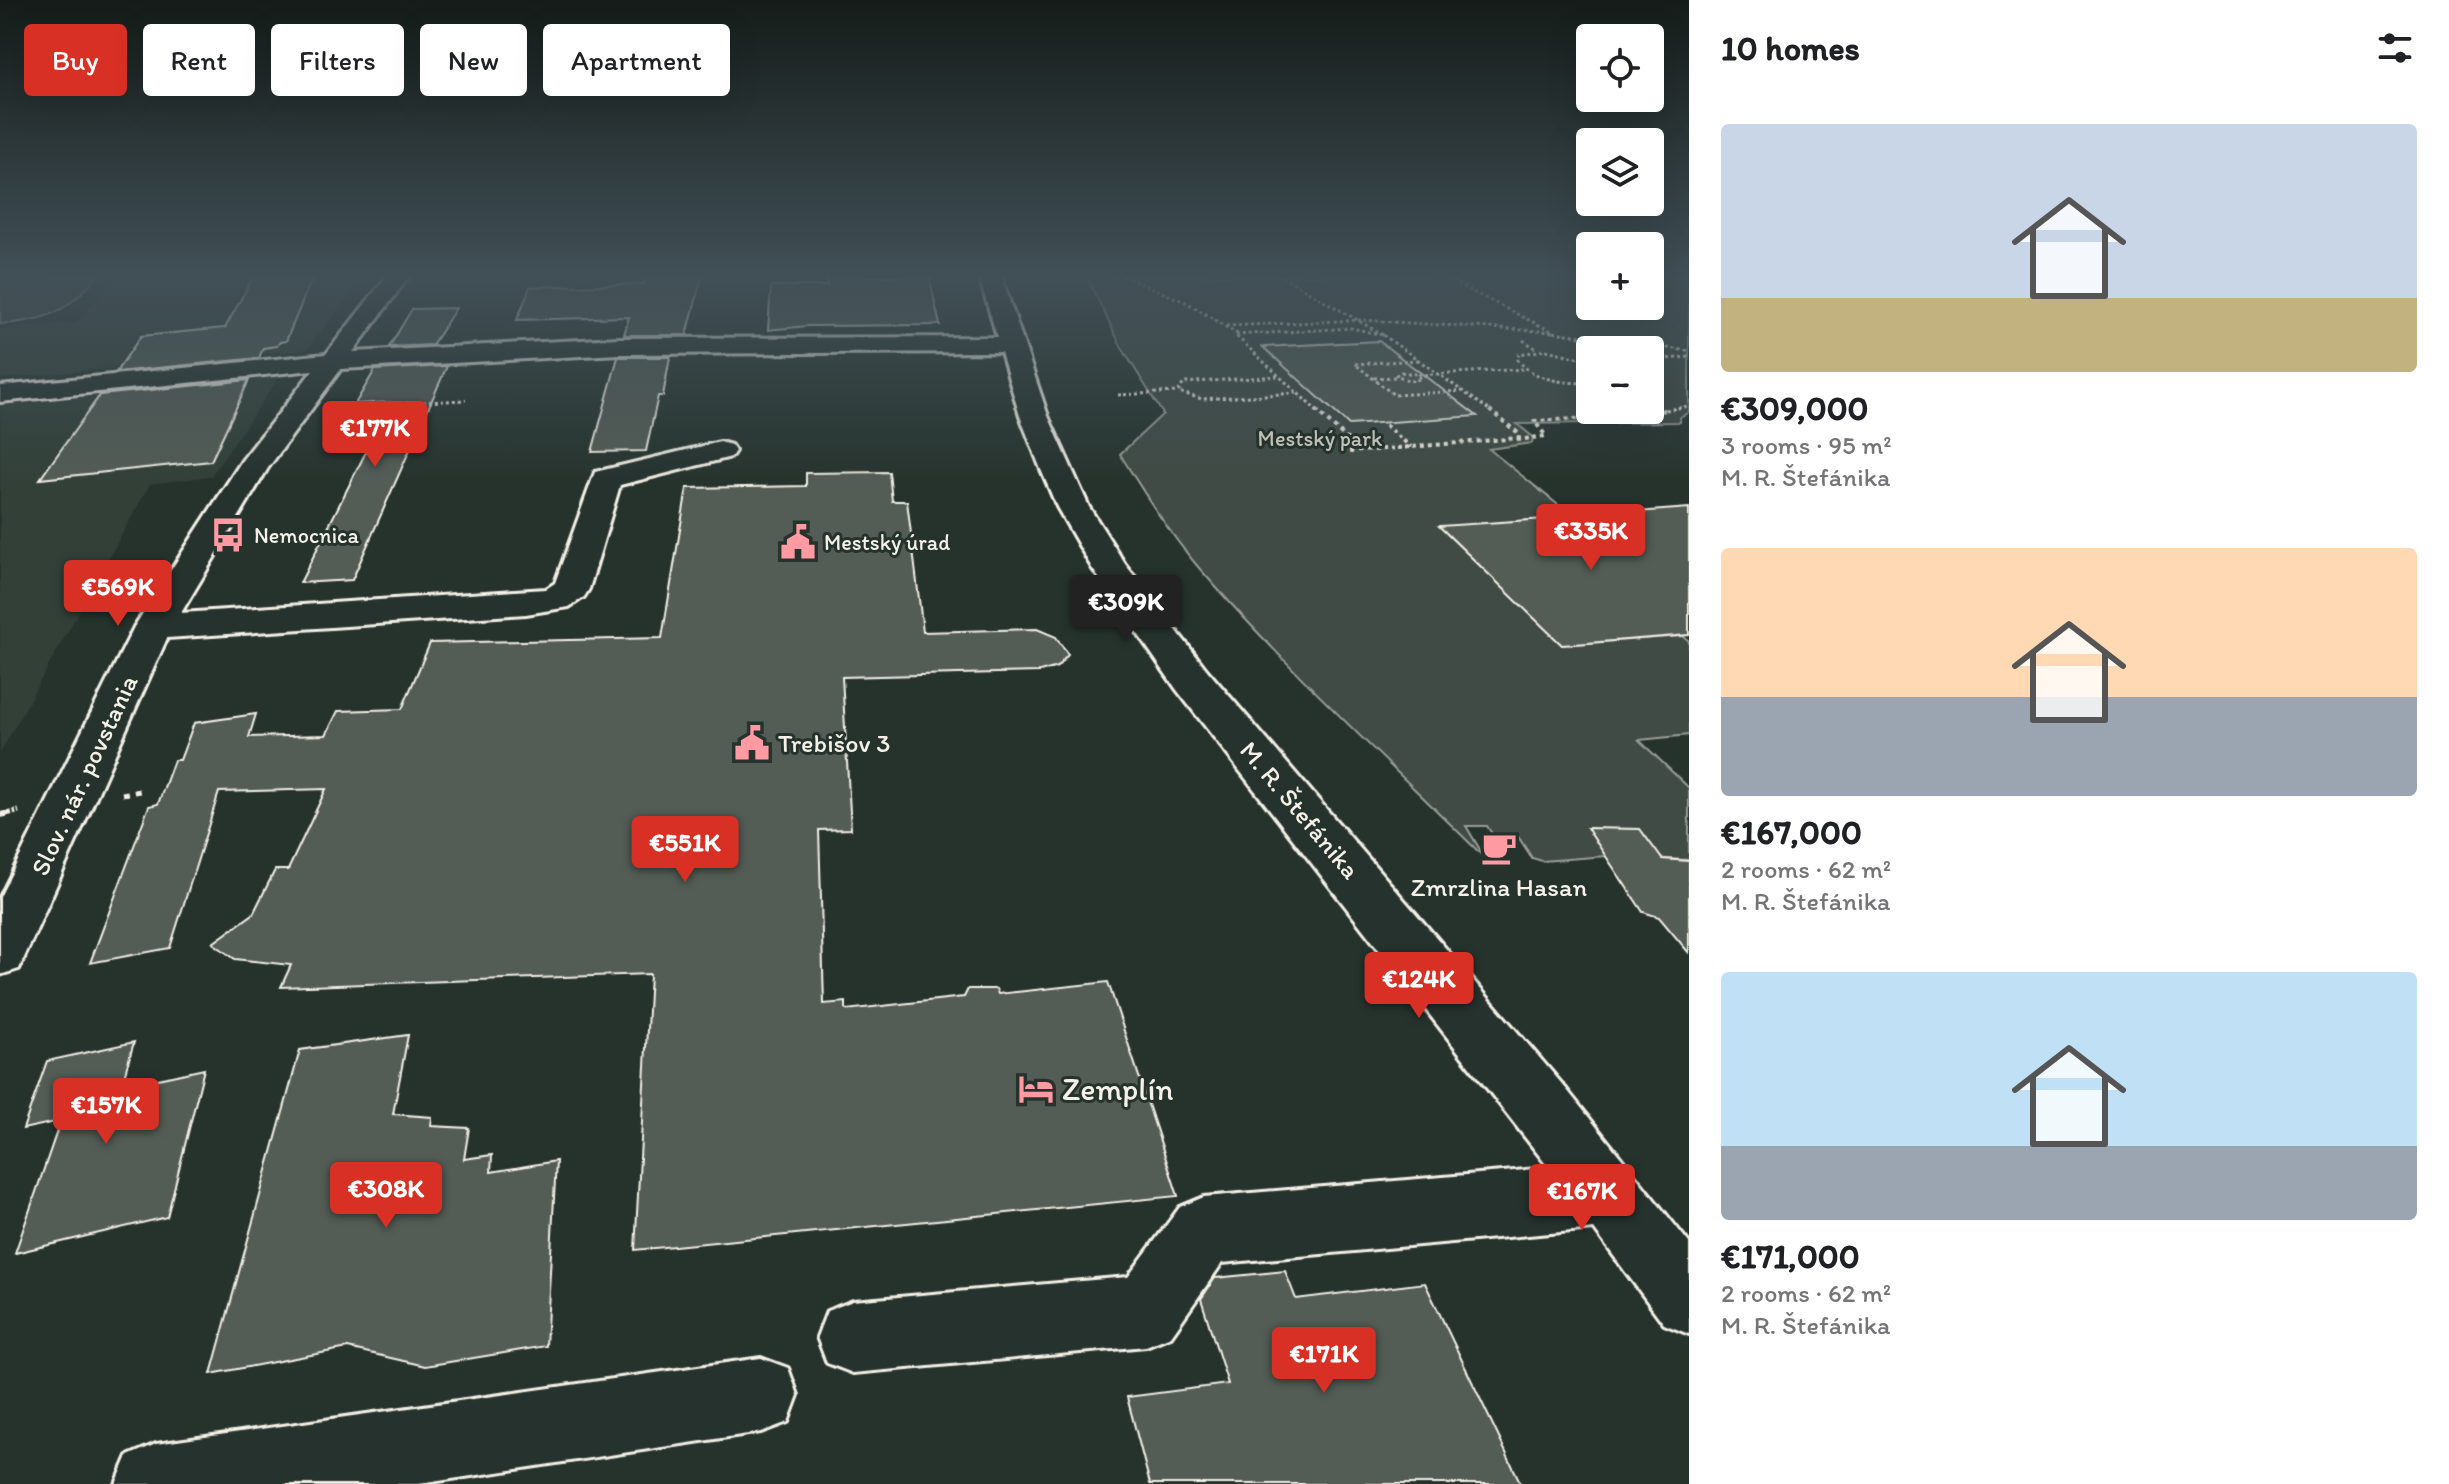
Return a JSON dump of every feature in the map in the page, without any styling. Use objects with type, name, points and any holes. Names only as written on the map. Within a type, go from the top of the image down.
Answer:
[{"type":"street","name":"Slov. nár. povstania","points":[[0,952],[153,627],[254,466],[343,345]]},
{"type":"street","points":[[0,394],[331,361],[619,346],[765,345]]},
{"type":"street","name":"M. R. Štefánika","points":[[1010,345],[1055,467],[1084,526],[1110,568],[1192,680],[1611,1195],[1689,1299]]},
{"type":"street","points":[[153,627],[556,599],[571,589],[606,479],[720,451]]},
{"type":"street","points":[[853,1337],[1146,1311],[1204,1231],[1611,1195]]},
{"type":"street","points":[[156,1484],[761,1395]]},
{"type":"path","points":[[1246,345],[1348,440],[1349,452],[1512,441],[1546,436],[1534,421],[1576,419]]},
{"type":"path","points":[[1398,345],[1517,432],[1519,438],[1512,441]]},
{"type":"path","points":[[1531,345],[1538,350]]},
{"type":"path","points":[[1648,345],[1689,351]]},
{"type":"path","points":[[1526,369],[1517,359],[1519,354],[1538,350],[1576,356]]},
{"type":"path","points":[[1664,359],[1689,357]]},
{"type":"path","points":[[1419,360],[1355,364],[1394,395],[1462,391]]},
{"type":"path","points":[[1388,362],[1401,372],[1418,375],[1526,369],[1555,380],[1576,382]]},
{"type":"path","points":[[1397,377],[1401,372]]},
{"type":"path","points":[[1414,381],[1421,379],[1418,375]]},
{"type":"path","points":[[1178,392],[1184,383],[1279,376]]},
{"type":"path","points":[[1373,378],[1397,377],[1414,381],[1429,393]]},
{"type":"path","points":[[1118,395],[1178,392],[1202,399],[1297,393]]},
{"type":"path","points":[[334,406],[466,400]]},
{"type":"path","points":[[1664,411],[1689,406]]},
{"type":"path","points":[[1385,425],[1412,448]]},
{"type":"path","points":[[113,795],[145,790]]},
{"type":"shaded area","points":[[0,345],[310,345],[306,350],[0,379]]},
{"type":"shaded area","points":[[280,376],[211,476],[150,484],[0,753],[0,402]]},
{"type":"green space","name":"Mestský park","points":[[1121,345],[1576,345],[1576,423],[1517,424],[1533,437],[1532,443],[1489,449],[1573,517],[1453,526],[1447,534],[1562,645],[1683,636],[1689,641],[1689,735],[1639,740],[1689,788],[1689,860],[1606,856],[1542,861],[1532,858],[1519,838],[1494,837],[1487,826],[1466,826],[1485,858],[1339,716],[1199,568],[1167,527],[1120,454],[1163,414]]},
{"type":"green space","name":"Mestský park","points":[[1664,345],[1689,345],[1689,412],[1680,417],[1680,422],[1664,422]]},
{"type":"building","points":[[135,345],[278,345],[263,348],[259,358],[116,372]]},
{"type":"building","points":[[1385,345],[1477,416],[1349,425],[1263,347]]},
{"type":"building","points":[[618,357],[670,357],[663,396],[658,396],[646,451],[592,452]]},
{"type":"building","points":[[447,366],[352,580],[300,583],[391,402],[355,404],[375,370]]},
{"type":"building","points":[[249,380],[211,461],[40,479],[100,395]]},
{"type":"building","points":[[889,472],[892,501],[907,501],[923,632],[1037,629],[1056,637],[1068,655],[1057,667],[1040,672],[842,677],[851,829],[819,830],[824,1004],[846,1002],[846,1010],[964,997],[968,989],[996,989],[998,994],[1108,982],[1178,1196],[635,1250],[650,974],[281,987],[291,965],[235,959],[213,943],[253,914],[275,870],[288,870],[326,789],[219,792],[170,948],[90,963],[149,806],[158,804],[174,760],[180,760],[194,723],[256,714],[249,737],[326,735],[338,711],[402,709],[430,643],[662,638],[687,488],[806,486],[806,473]]},
{"type":"building","points":[[1689,508],[1689,635],[1562,645],[1439,526],[1548,519],[1606,510],[1610,514]]},
{"type":"building","points":[[1587,828],[1640,829],[1662,859],[1689,861],[1689,953],[1659,917],[1643,912]]},
{"type":"building","points":[[408,1035],[393,1114],[432,1117],[431,1126],[469,1128],[464,1159],[492,1155],[491,1172],[556,1161],[546,1346],[425,1366],[348,1348],[211,1374],[300,1050]]},
{"type":"building","points":[[134,1042],[121,1087],[204,1069],[167,1217],[15,1253],[59,1125],[54,1126],[55,1122],[23,1129],[47,1061]]},
{"type":"building","points":[[1285,1271],[1296,1299],[1425,1283],[1521,1484],[1150,1484],[1127,1397],[1228,1384],[1201,1299],[1215,1278]]},
{"type":"place","name":"Nemocnica","points":[[228,535]]},
{"type":"place","name":"Mestský úrad","points":[[798,542]]},
{"type":"place","name":"Trebišov 3","points":[[752,743]]},
{"type":"place","name":"Zmrzlina Hasan","points":[[1499,848]]},
{"type":"place","name":"Zemplín","points":[[1036,1089]]}]
